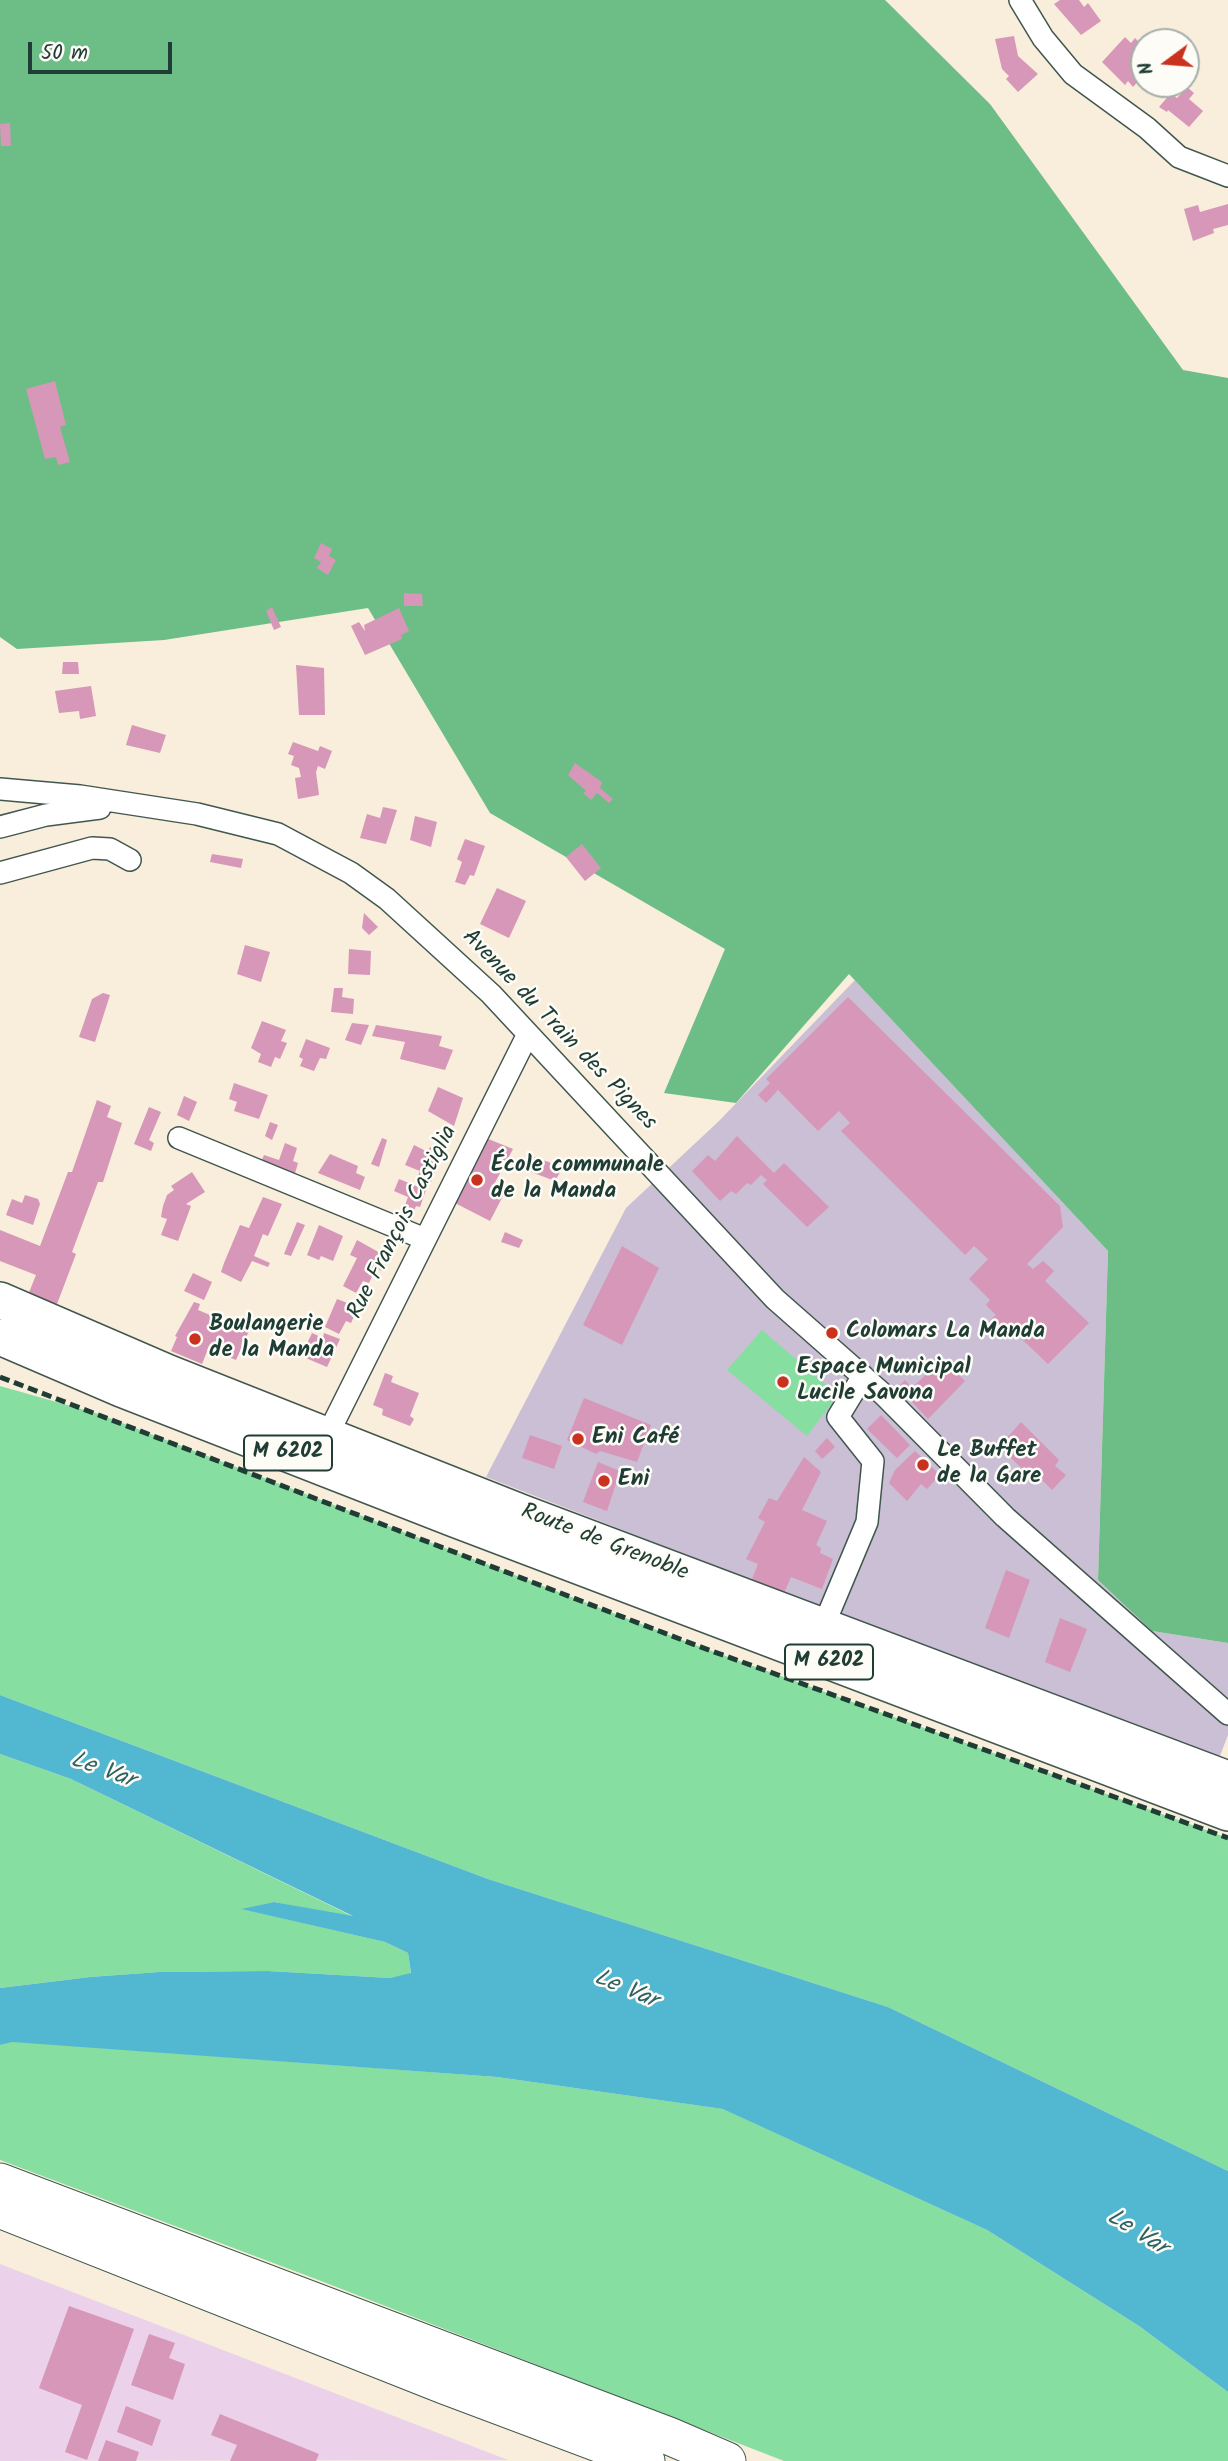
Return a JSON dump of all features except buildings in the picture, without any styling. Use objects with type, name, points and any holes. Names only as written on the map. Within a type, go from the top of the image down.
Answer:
[{"type":"highway","points":[[0,2182],[669,2436],[727,2461]]},
{"type":"highway","points":[[0,2209],[444,2385],[646,2461]]},
{"type":"main road","name":"Route de Grenoble","points":[[0,1300],[169,1373],[327,1436],[823,1627],[1218,1792]]},
{"type":"main road","name":"M 6202","points":[[0,1315],[81,1346],[169,1373]]},
{"type":"main road","name":"Route de Grenoble","points":[[0,1337],[121,1389],[454,1520],[1218,1792]]},
{"type":"main road","name":"M 6202","points":[[0,1353],[48,1372],[121,1389]]},
{"type":"street","points":[[1020,0],[1043,38],[1073,74],[1147,128],[1180,157],[1228,176]]},
{"type":"street","name":"Avenue du Train des Pignes","points":[[8,825],[3,790],[158,808],[197,814],[287,837],[351,873],[421,928],[528,1034],[752,1275],[863,1376],[1005,1517],[1228,1714]]},
{"type":"street","points":[[8,825],[75,810],[158,808]]},
{"type":"street","points":[[0,873],[92,848],[110,849],[130,860]]},
{"type":"street","name":"Rue François Castiglia","points":[[327,1436],[528,1034]]},
{"type":"street","points":[[178,1138],[425,1239]]},
{"type":"street","points":[[823,1627],[867,1522],[873,1461],[838,1417],[863,1376]]},
{"type":"shaded area","points":[[855,980],[1108,1251],[1098,1580],[1152,1631],[1228,1643],[1228,1735],[1218,1761],[486,1477],[626,1208],[719,1121]]},
{"type":"shaded area","points":[[0,2264],[508,2460],[0,2461]]},
{"type":"green space","points":[[0,0],[885,0],[990,104],[1183,370],[1228,378],[1228,1643],[1152,1631],[1098,1580],[1108,1251],[849,974],[736,1103],[664,1093],[725,949],[490,813],[368,608],[164,640],[17,649],[0,637]]},
{"type":"green space","name":"Espace Municipal Lucile Savona","points":[[762,1330],[838,1395],[807,1436],[727,1370]]},
{"type":"green space","points":[[0,1386],[99,1414],[698,1646],[1228,1838],[1228,2171],[888,2007],[488,1879],[0,1695]]},
{"type":"green space","points":[[0,1754],[71,1779],[356,1918],[274,1902],[243,1909],[385,1942],[408,1953],[411,1974],[390,1978],[268,1971],[159,1972],[0,1988]]},
{"type":"green space","points":[[12,2041],[497,2077],[724,2109],[987,2230],[1139,2326],[1228,2392],[1228,2461],[784,2461],[0,2160],[0,2045]]},
{"type":"water","name":"Le Var","points":[[0,1695],[488,1879],[888,2007],[1228,2171],[1228,2392],[1139,2326],[987,2230],[723,2109],[497,2077],[12,2042],[0,2045],[0,1988],[159,1972],[268,1971],[390,1978],[411,1973],[408,1953],[385,1942],[241,1909],[274,1902],[353,1916],[71,1779],[0,1754]]},
{"type":"railway","points":[[0,1377],[698,1646],[1228,1838]]},
{"type":"place","name":"École communale de la Manda","points":[[477,1180]]},
{"type":"place","name":"Colomars La Manda","points":[[832,1333]]},
{"type":"place","name":"Boulangerie de la Manda","points":[[195,1339]]},
{"type":"place","name":"Espace Municipal Lucile Savona","points":[[783,1382]]},
{"type":"place","name":"Eni Café","points":[[578,1439]]},
{"type":"place","name":"Le Buffet de la Gare","points":[[923,1465]]},
{"type":"place","name":"Eni","points":[[604,1481]]}]
